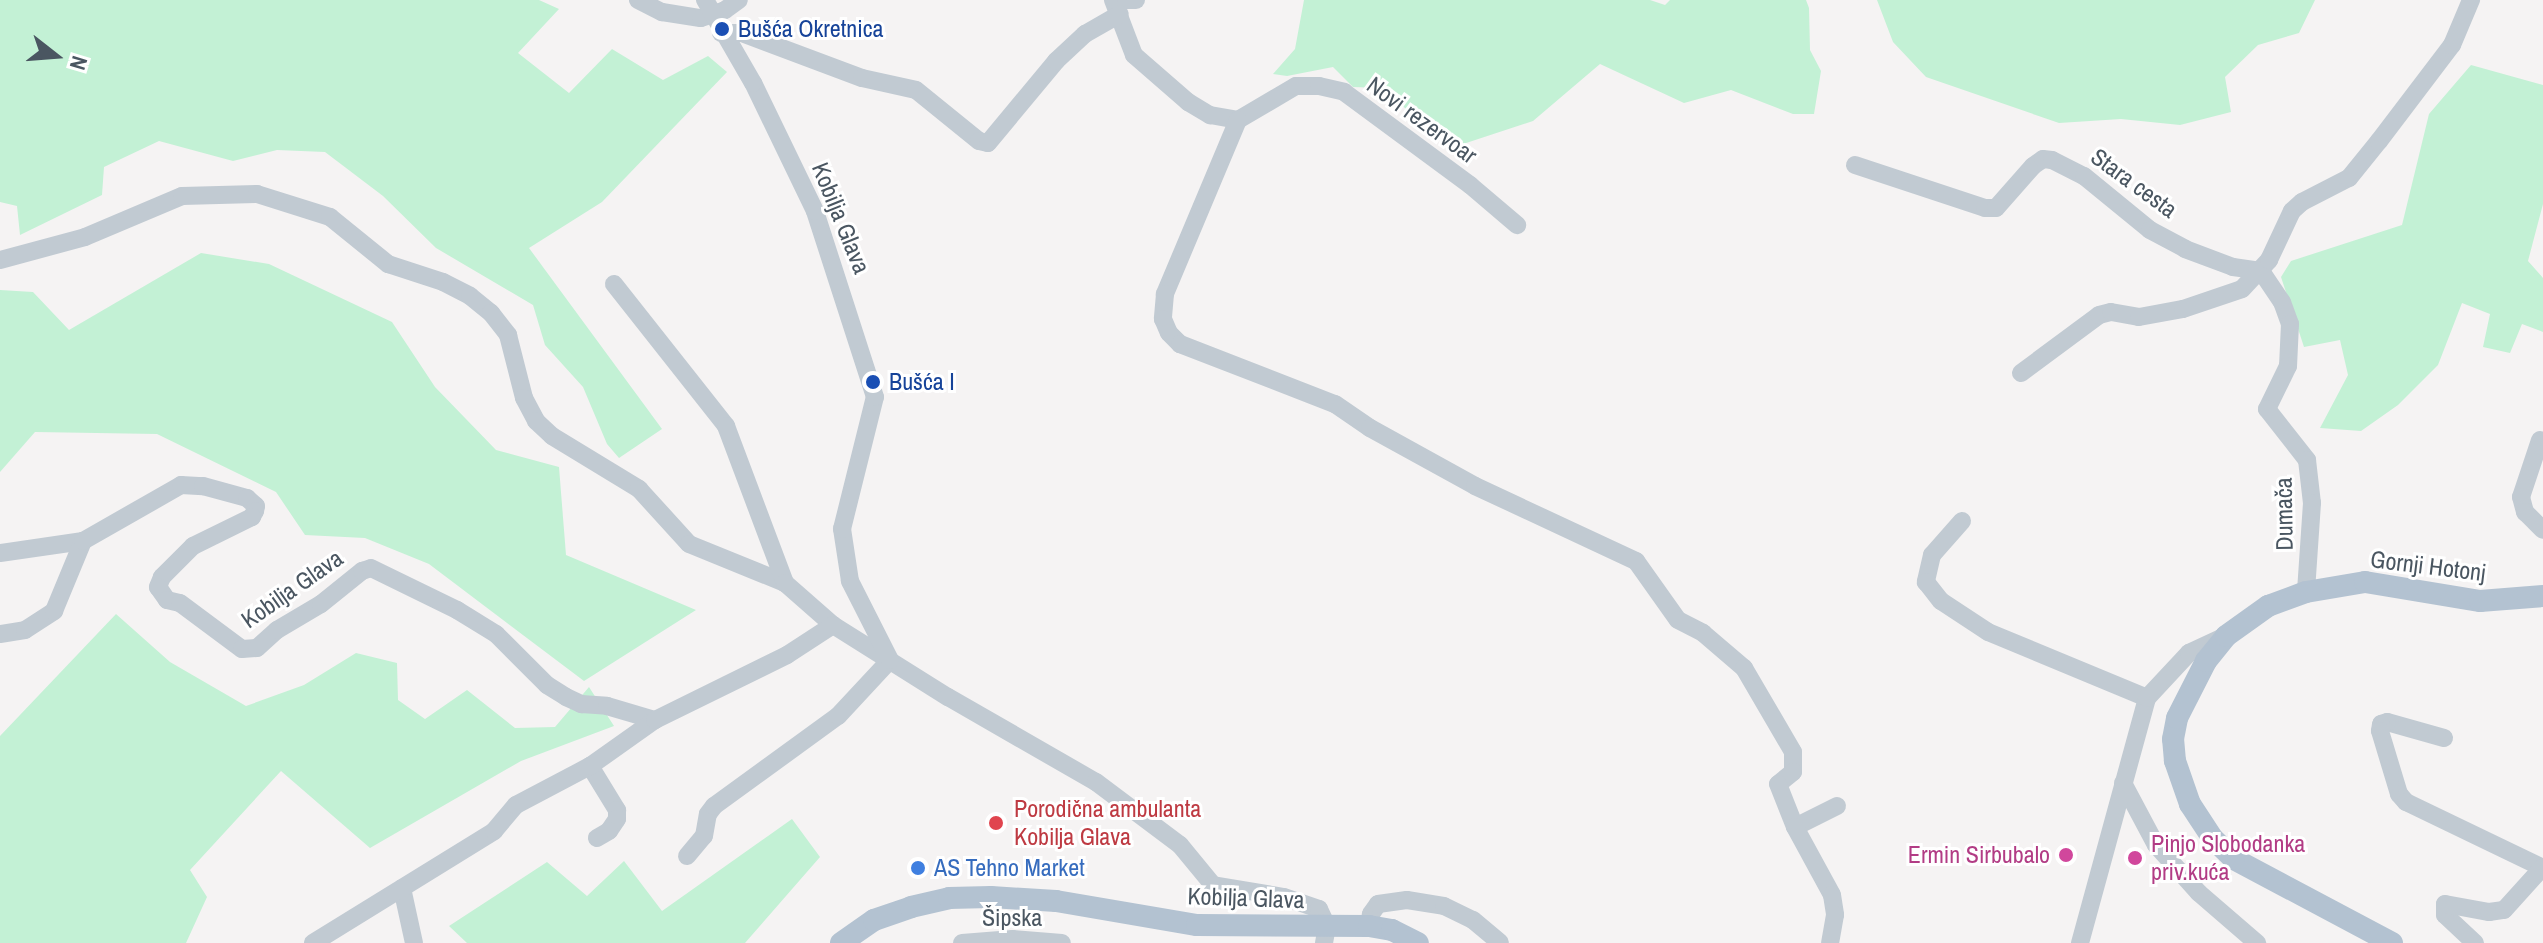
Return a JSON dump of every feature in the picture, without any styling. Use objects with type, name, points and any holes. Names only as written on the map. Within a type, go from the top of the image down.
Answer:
[{"type":"main road","name":"Gornji Hotonj","points":[[2392,943],[2234,859],[2213,839],[2190,804],[2175,761],[2173,739],[2177,718],[2195,679],[2226,636],[2268,606],[2306,592],[2365,582],[2480,601],[2543,596]]},
{"type":"main road","name":"Kobilja Glava","points":[[841,943],[874,920],[949,898],[1056,901],[1197,925],[1326,934]]},
{"type":"main road","points":[[1326,934],[1369,926],[1392,930],[1418,943]]},
{"type":"street","points":[[638,0],[681,17],[739,0]]},
{"type":"street","points":[[721,33],[742,33],[862,78],[916,90],[979,141],[988,143],[1056,61],[1120,5],[1136,0]]},
{"type":"street","points":[[2021,373],[2099,315],[2111,312],[2139,317],[2199,306],[2242,289],[2261,271],[2292,211],[2302,202],[2349,178],[2379,141],[2452,45],[2471,0]]},
{"type":"street","points":[[1120,5],[1134,55],[1188,102],[1210,115],[1238,120],[1165,294],[1163,319],[1169,333],[1180,344],[1335,404],[1370,428],[1475,486],[1636,561],[1678,620],[1703,633],[1744,668],[1793,752],[1793,772],[1778,784],[1795,827],[1832,895],[1835,925],[1830,943]]},
{"type":"street","name":"Kobilja Glava","points":[[708,8],[753,83],[815,211],[875,397],[842,529],[850,581],[890,660]]},
{"type":"street","name":"Novi rezervoar","points":[[1238,120],[1296,86],[1319,86],[1344,92],[1470,185],[1517,225]]},
{"type":"street","name":"Stara cesta","points":[[1855,165],[1985,208],[1996,208],[2033,166],[2043,159],[2052,160],[2084,176],[2150,230],[2185,249],[2233,267],[2261,271]]},
{"type":"street","name":"Kobilja Glava","points":[[0,260],[85,237],[182,196],[257,194],[330,217],[388,264],[443,282],[470,296],[491,313],[508,335],[524,398],[536,421],[552,436],[639,489],[677,535],[689,544],[785,583],[833,625],[1096,782],[1180,845],[1213,885],[1304,902],[1319,909],[1326,934]]},
{"type":"street","name":"Dumača","points":[[2261,271],[2282,302],[2290,324],[2288,366],[2267,409],[2270,417],[2307,460],[2312,503],[2306,592]]},
{"type":"street","name":"Kobilja Glava","points":[[614,284],[726,426],[785,583]]},
{"type":"street","points":[[2540,440],[2521,497],[2525,512],[2543,530]]},
{"type":"street","name":"Kobilja Glava","points":[[83,541],[181,485],[203,486],[247,498],[256,506],[252,517],[193,546],[162,577],[158,587],[167,600],[180,603],[242,649],[257,648],[297,615],[321,604],[362,571],[371,568],[457,610],[496,634],[547,685],[566,697],[581,704],[607,706],[655,720]]},
{"type":"street","points":[[1962,521],[1932,555],[1926,582],[1941,601],[1988,632],[2147,698]]},
{"type":"street","points":[[0,553],[83,541]]},
{"type":"street","points":[[0,634],[25,630],[54,611],[83,541]]},
{"type":"street","points":[[313,943],[494,831],[510,811],[528,798],[590,766],[655,720],[787,655],[833,625]]},
{"type":"street","points":[[2080,943],[2147,698],[2189,653],[2226,636]]},
{"type":"street","points":[[687,856],[704,836],[708,814],[714,806],[838,716],[890,660]]},
{"type":"street","points":[[2444,738],[2387,722],[2381,724],[2380,731],[2399,794],[2406,802],[2542,868],[2504,910],[2489,912],[2449,902],[2445,904],[2445,915],[2475,943]]},
{"type":"street","points":[[590,766],[617,810],[617,819],[609,831],[597,838]]},
{"type":"street","points":[[2123,783],[2156,845],[2199,893],[2257,943]]},
{"type":"street","points":[[1795,827],[1837,806]]},
{"type":"street","points":[[402,888],[414,943]]},
{"type":"street","points":[[1369,926],[1371,914],[1378,904],[1407,900],[1444,906],[1473,920],[1500,943]]},
{"type":"street","name":"Šipska","points":[[962,943],[1013,939],[1062,943]]},
{"type":"green space","points":[[0,0],[539,0],[559,9],[518,53],[569,93],[612,49],[663,80],[708,56],[727,72],[602,202],[529,248],[662,429],[619,458],[607,444],[583,387],[545,345],[533,305],[436,248],[383,196],[325,152],[277,150],[233,161],[159,141],[104,167],[102,195],[20,235],[17,206],[0,202]]},
{"type":"green space","points":[[1304,0],[1650,0],[1665,5],[1670,0],[1806,0],[1810,50],[1821,71],[1814,114],[1793,114],[1731,90],[1684,103],[1600,64],[1533,121],[1451,148],[1382,88],[1353,87],[1333,67],[1287,76],[1273,74],[1295,49]]},
{"type":"green space","points":[[1877,0],[2315,0],[2299,33],[2258,45],[2225,77],[2231,112],[2180,125],[2121,119],[2059,123],[1926,77],[1893,42]]},
{"type":"green space","points":[[2471,65],[2543,85],[2543,204],[2528,261],[2543,278],[2543,332],[2522,324],[2510,353],[2483,347],[2490,314],[2462,303],[2438,365],[2398,405],[2361,431],[2320,428],[2348,375],[2340,340],[2304,347],[2281,277],[2291,261],[2402,225],[2429,114]]},
{"type":"green space","points":[[201,253],[269,264],[392,322],[435,387],[496,450],[559,467],[566,555],[696,610],[584,681],[429,564],[365,538],[305,535],[276,492],[157,434],[35,432],[0,472],[0,290],[33,292],[69,330]]},
{"type":"green space","points":[[116,614],[170,662],[246,706],[304,685],[356,653],[397,663],[398,700],[425,719],[467,690],[515,728],[555,727],[589,687],[614,726],[521,761],[370,848],[281,771],[190,870],[207,897],[186,943],[0,943],[0,736]]},
{"type":"green space","points":[[792,819],[820,857],[745,943],[467,943],[449,926],[547,862],[587,896],[624,861],[662,911]]},
{"type":"place","name":"Bušća Okretnica","points":[[722,29]]},
{"type":"place","name":"Bušća I","points":[[873,382]]},
{"type":"place","name":"Porodična ambulanta Kobilja Glava","points":[[996,823]]},
{"type":"place","name":"Ermin Sirbubalo","points":[[2066,855]]},
{"type":"place","name":"Pinjo Slobodanka priv.kuća","points":[[2135,858]]},
{"type":"place","name":"AS Tehno Market","points":[[918,868]]}]
